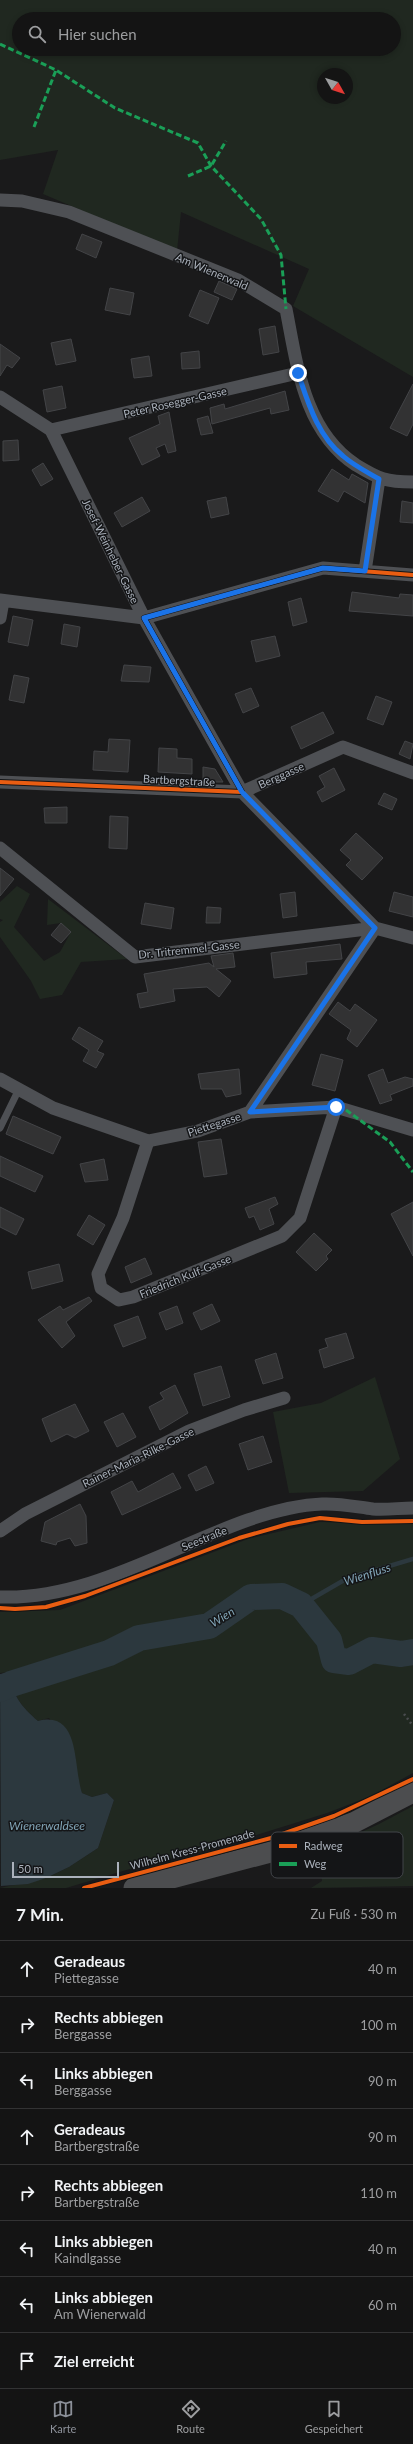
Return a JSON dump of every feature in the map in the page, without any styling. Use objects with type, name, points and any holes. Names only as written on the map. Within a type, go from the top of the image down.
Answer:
[{"type":"main road","points":[[330,1832],[353,1824],[413,1792]]},
{"type":"main road","points":[[134,1888],[271,1852]]},
{"type":"street","name":"Am Wienerwald","points":[[0,200],[22,201],[69,212],[238,280],[286,309],[298,373],[317,423],[330,442],[342,456],[379,479],[413,482]]},
{"type":"street","name":"Peter Rosegger-Gasse","points":[[51,430],[298,373]]},
{"type":"street","points":[[0,397],[51,430]]},
{"type":"street","name":"Josef-Weinheber-Gasse","points":[[51,430],[144,618]]},
{"type":"street","points":[[365,571],[379,479]]},
{"type":"street","points":[[144,618],[323,568],[413,576]]},
{"type":"street","points":[[0,618],[2,600]]},
{"type":"street","name":"Josef-Weinheber-Gasse","points":[[2,600],[144,618]]},
{"type":"street","name":"Bartbergstraße","points":[[144,618],[242,792]]},
{"type":"street","name":"Berggasse","points":[[375,928],[242,792],[343,747],[413,773]]},
{"type":"street","name":"Bartbergstraße","points":[[0,782],[242,792]]},
{"type":"street","name":"Dr. Tritremmel-Gasse","points":[[0,848],[135,957],[375,928],[413,938]]},
{"type":"street","points":[[250,1112],[375,928]]},
{"type":"street","name":"Piettegasse","points":[[0,1079],[65,1113],[148,1141],[198,1132],[250,1112],[336,1107],[413,1130]]},
{"type":"street","name":"Friedrich Kulf-Gasse","points":[[148,1141],[123,1218],[98,1274],[102,1288],[119,1300],[133,1297],[282,1236],[300,1218],[336,1107]]},
{"type":"street","name":"Rainer-Maria-Rilke-Gasse","points":[[0,1531],[24,1514],[188,1431],[244,1410],[284,1398]]},
{"type":"street","name":"Seestraße","points":[[0,1596],[18,1597],[48,1594],[78,1586],[248,1520],[283,1510],[323,1504],[376,1509],[413,1508]]},
{"type":"lane","points":[[0,1128],[19,1089]]},
{"type":"path","points":[[404,1714],[413,1726]]},
{"type":"shaded area","points":[[0,0],[413,0],[413,377],[293,306],[309,269],[181,212],[177,251],[43,194],[58,150],[0,160]]},
{"type":"shaded area","points":[[17,886],[30,894],[14,927],[44,961],[60,952],[71,932],[61,923],[47,925],[48,899],[127,959],[81,962],[62,995],[40,999],[31,981],[0,937],[0,922],[3,920],[0,919],[0,902]]},
{"type":"shaded area","points":[[375,1377],[400,1459],[363,1491],[289,1493],[273,1412],[321,1403]]},
{"type":"shaded area","points":[[320,1522],[413,1524],[413,1773],[371,1796],[327,1813],[212,1849],[143,1865],[66,1888],[0,1888],[46,1878],[69,1867],[98,1848],[114,1800],[107,1793],[92,1797],[82,1793],[77,1779],[75,1754],[49,1718],[38,1721],[18,1700],[13,1687],[11,1672],[0,1673],[0,1612],[60,1610],[248,1539]]},
{"type":"shaded area","points":[[413,1806],[413,1886],[311,1888],[322,1881],[322,1878],[403,1878],[403,1832],[362,1832]]},
{"type":"water","name":"Wienerwaldsee","points":[[11,1672],[15,1694],[27,1711],[38,1721],[52,1720],[62,1724],[68,1732],[73,1743],[82,1793],[92,1797],[107,1793],[114,1800],[98,1848],[69,1867],[46,1878],[28,1884],[1,1886],[0,1674]]},
{"type":"building","points":[[82,234],[102,242],[96,258],[76,249]]},
{"type":"building","points":[[219,281],[237,289],[232,300],[214,292]]},
{"type":"building","points":[[110,288],[134,293],[130,315],[105,310]]},
{"type":"building","points":[[200,290],[219,298],[208,324],[189,316]]},
{"type":"building","points":[[275,326],[279,352],[263,355],[259,329]]},
{"type":"building","points":[[71,339],[76,361],[56,365],[51,343]]},
{"type":"building","points":[[0,344],[20,358],[12,368],[7,365],[0,376]]},
{"type":"building","points":[[199,351],[200,368],[182,369],[181,353]]},
{"type":"building","points":[[149,356],[152,376],[134,378],[131,359]]},
{"type":"building","points":[[413,384],[413,424],[407,436],[390,428]]},
{"type":"building","points":[[62,386],[66,408],[47,412],[43,390]]},
{"type":"building","points":[[285,391],[289,410],[271,414],[270,408],[212,424],[210,408],[224,404],[225,409]]},
{"type":"building","points":[[169,412],[176,451],[168,453],[165,444],[156,448],[160,456],[142,465],[129,438],[160,424],[158,416]]},
{"type":"building","points":[[208,416],[213,433],[201,435],[197,419]]},
{"type":"building","points":[[18,440],[19,460],[3,461],[3,441]]},
{"type":"building","points":[[43,463],[53,479],[41,486],[32,470]]},
{"type":"building","points":[[332,469],[349,480],[352,474],[368,483],[365,503],[344,491],[338,502],[318,491]]},
{"type":"building","points":[[142,497],[150,511],[122,527],[114,513]]},
{"type":"building","points":[[226,497],[229,514],[211,518],[207,501]]},
{"type":"building","points":[[402,501],[413,503],[413,523],[400,522]]},
{"type":"building","points":[[352,592],[399,598],[400,594],[413,595],[413,616],[349,611]]},
{"type":"building","points":[[301,598],[307,622],[293,626],[288,602]]},
{"type":"building","points":[[13,616],[33,620],[28,646],[8,642]]},
{"type":"building","points":[[64,624],[80,627],[77,647],[61,644]]},
{"type":"building","points":[[275,636],[280,656],[256,662],[251,641]]},
{"type":"building","points":[[124,665],[151,667],[149,682],[121,681]]},
{"type":"building","points":[[14,675],[29,678],[24,703],[9,700]]},
{"type":"building","points":[[251,688],[259,706],[243,713],[235,694]]},
{"type":"building","points":[[376,696],[392,702],[383,725],[367,719]]},
{"type":"building","points":[[323,712],[334,733],[301,749],[291,727]]},
{"type":"building","points":[[109,739],[130,740],[128,772],[93,770],[94,751],[108,752]]},
{"type":"building","points":[[405,741],[413,744],[410,759],[399,754]]},
{"type":"building","points":[[159,748],[177,749],[177,758],[192,759],[192,774],[158,772]]},
{"type":"building","points":[[203,767],[215,769],[223,782],[203,782]]},
{"type":"building","points":[[334,768],[345,790],[322,802],[317,792],[325,787],[319,776]]},
{"type":"building","points":[[384,793],[397,799],[392,810],[378,804]]},
{"type":"building","points":[[67,807],[67,823],[45,823],[44,808]]},
{"type":"building","points":[[110,816],[128,817],[127,849],[109,848]]},
{"type":"building","points":[[356,833],[383,858],[362,880],[346,865],[351,860],[340,850]]},
{"type":"building","points":[[0,868],[14,879],[0,896]]},
{"type":"building","points":[[295,892],[297,916],[283,918],[280,894]]},
{"type":"building","points":[[394,892],[413,897],[413,917],[389,911]]},
{"type":"building","points":[[145,903],[174,908],[171,929],[141,924]]},
{"type":"building","points":[[207,907],[221,908],[220,923],[206,923]]},
{"type":"building","points":[[61,923],[71,932],[61,943],[51,935]]},
{"type":"building","points":[[340,944],[342,959],[306,962],[307,974],[274,978],[271,953]]},
{"type":"building","points":[[233,953],[235,967],[216,969],[231,981],[219,997],[207,987],[173,989],[175,1001],[140,1008],[137,994],[148,992],[144,974],[209,963],[214,967],[211,956]]},
{"type":"building","points":[[338,1002],[350,1011],[355,1004],[377,1020],[357,1047],[347,1039],[351,1030],[329,1014]]},
{"type":"building","points":[[79,1027],[103,1041],[97,1051],[104,1054],[96,1068],[83,1061],[89,1050],[72,1039]]},
{"type":"building","points":[[321,1054],[343,1060],[335,1091],[312,1085]]},
{"type":"building","points":[[239,1069],[241,1094],[226,1097],[222,1089],[201,1089],[198,1074]]},
{"type":"building","points":[[383,1069],[388,1083],[405,1077],[413,1079],[413,1086],[390,1095],[392,1100],[380,1104],[368,1075]]},
{"type":"building","points":[[13,1116],[61,1137],[53,1154],[6,1134]]},
{"type":"building","points":[[221,1139],[227,1174],[204,1177],[198,1142]]},
{"type":"building","points":[[0,1156],[43,1176],[35,1192],[0,1176]]},
{"type":"building","points":[[104,1159],[108,1180],[85,1182],[80,1164]]},
{"type":"building","points":[[275,1197],[278,1204],[269,1209],[274,1224],[260,1230],[254,1216],[249,1218],[245,1208]]},
{"type":"building","points":[[413,1202],[413,1256],[391,1214]]},
{"type":"building","points":[[0,1207],[24,1219],[16,1235],[0,1227]]},
{"type":"building","points":[[89,1215],[105,1225],[93,1245],[77,1235]]},
{"type":"building","points":[[314,1233],[332,1250],[326,1256],[328,1259],[316,1271],[296,1252]]},
{"type":"building","points":[[145,1258],[152,1274],[131,1283],[125,1267]]},
{"type":"building","points":[[59,1264],[63,1281],[32,1289],[28,1272]]},
{"type":"building","points":[[89,1297],[92,1301],[66,1322],[75,1336],[62,1348],[38,1320],[60,1306],[63,1310]]},
{"type":"building","points":[[212,1304],[220,1321],[201,1330],[193,1313]]},
{"type":"building","points":[[177,1306],[183,1323],[166,1330],[159,1313]]},
{"type":"building","points":[[138,1316],[146,1338],[123,1347],[114,1325]]},
{"type":"building","points":[[346,1333],[354,1358],[324,1368],[319,1350],[328,1347],[325,1339]]},
{"type":"building","points":[[276,1353],[283,1378],[263,1384],[255,1360]]},
{"type":"building","points":[[221,1366],[230,1397],[203,1406],[194,1374]]},
{"type":"building","points":[[175,1385],[188,1413],[160,1430],[149,1407],[164,1399],[160,1393]]},
{"type":"building","points":[[75,1404],[89,1431],[75,1438],[67,1434],[51,1442],[42,1419]]},
{"type":"building","points":[[123,1413],[136,1437],[117,1447],[104,1422]]},
{"type":"building","points":[[263,1436],[272,1462],[248,1470],[239,1444]]},
{"type":"building","points":[[206,1466],[214,1483],[196,1491],[188,1475]]},
{"type":"building","points":[[173,1473],[181,1488],[122,1515],[111,1492],[132,1481],[138,1492]]},
{"type":"building","points":[[80,1504],[86,1516],[87,1543],[75,1546],[70,1538],[57,1542],[56,1545],[41,1541],[45,1522]]},
{"type":"waterway","name":"Wienfluss","points":[[301,1605],[346,1579],[413,1559]]},
{"type":"waterway","name":"Wien","points":[[0,1689],[11,1684],[109,1653],[139,1638],[209,1626],[251,1597],[282,1596],[301,1605],[329,1640],[334,1660],[349,1662],[372,1650],[401,1654],[413,1652]]},
{"type":"marked path","points":[[0,44],[12,50]]},
{"type":"marked path","points":[[26,56],[56,70],[115,108],[198,143],[211,166],[261,219],[281,255],[286,309]]},
{"type":"marked path","points":[[34,127],[56,70]]},
{"type":"marked path","points":[[188,176],[211,166],[226,141]]},
{"type":"marked path","points":[[346,1110],[390,1142],[413,1172]]},
{"type":"cycle path","points":[[0,782],[242,792],[144,618],[323,568],[413,575]]},
{"type":"cycle path","points":[[0,1608],[15,1609],[46,1607],[85,1596],[239,1538],[288,1524],[320,1518],[362,1522],[413,1521]]},
{"type":"cycle path","name":"Wilhelm Kress-Promenade","points":[[288,1832],[334,1816],[413,1779]]},
{"type":"cycle path","name":"Wilhelm Kress-Promenade","points":[[84,1888],[271,1838]]},
{"type":"route","points":[[298,373],[310,408],[317,423],[330,442],[342,456],[379,479],[365,571],[323,568],[144,618],[242,792],[375,928],[250,1112],[336,1107]]}]
